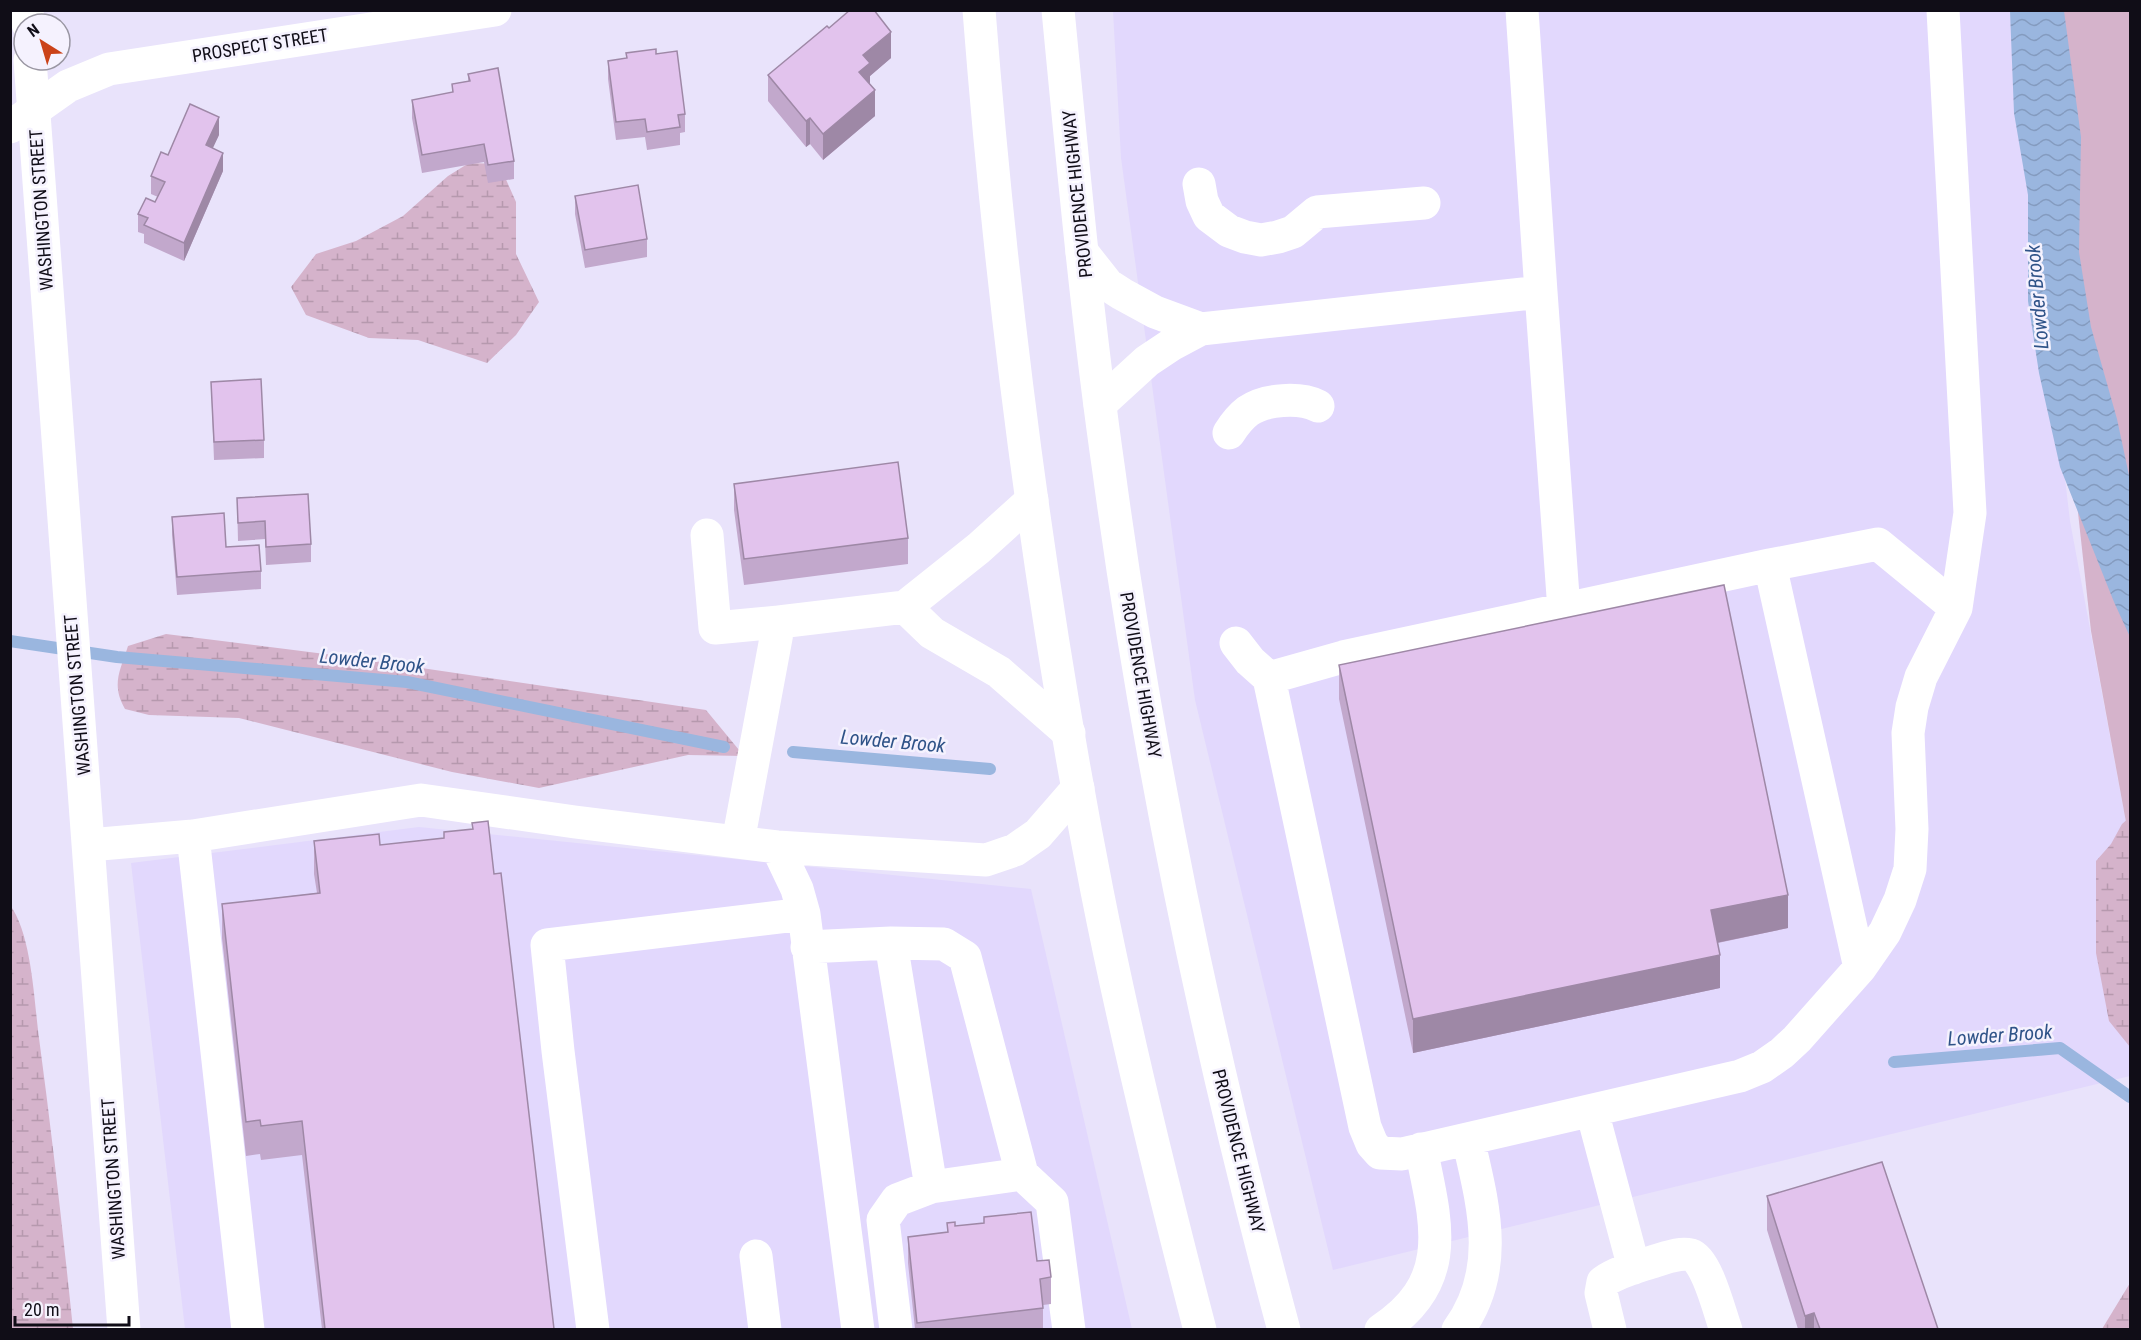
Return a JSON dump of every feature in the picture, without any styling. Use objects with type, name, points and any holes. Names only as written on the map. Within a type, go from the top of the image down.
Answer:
[{"type":"main road","name":"PROSPECT STREET","points":[[22,118],[68,86],[109,69],[495,10]]},
{"type":"main road","points":[[979,10],[1001,256],[1032,500],[1078,788],[1130,1044],[1161,1178],[1200,1329]]},
{"type":"main road","name":"PROVIDENCE HIGHWAY","points":[[1058,10],[1100,404],[1133,630],[1170,839],[1232,1128],[1284,1329]]},
{"type":"main road","points":[[1522,10],[1564,610]]},
{"type":"main road","points":[[1236,643],[1250,661],[1269,678],[1365,1127],[1371,1144],[1380,1153],[1402,1154],[1740,1076],[1762,1067],[1782,1053],[1860,968],[1885,932],[1900,900],[1910,869],[1912,791],[1908,733],[1912,707],[1921,677],[1956,608],[1970,513],[1943,10]]},
{"type":"main road","name":"WASHINGTON STREET","points":[[28,72],[22,118],[69,602],[124,1329]]},
{"type":"main road","points":[[1199,184],[1202,201],[1209,216],[1229,231],[1261,240],[1293,232],[1317,212],[1424,203]]},
{"type":"main road","points":[[1082,252],[1108,285],[1155,312],[1201,329]]},
{"type":"main road","points":[[1100,404],[1148,361],[1171,345],[1201,329],[1540,292]]},
{"type":"main road","points":[[1229,433],[1248,411],[1268,403],[1300,401],[1311,402],[1318,406]]},
{"type":"main road","points":[[707,535],[715,627],[779,622],[905,607],[979,548],[1032,500]]},
{"type":"main road","points":[[1269,678],[1343,657],[1878,544],[1956,608]]},
{"type":"main road","points":[[1770,566],[1860,968]]},
{"type":"main road","points":[[905,607],[932,633],[999,672],[1069,733]]},
{"type":"main road","points":[[738,842],[779,622]]},
{"type":"main road","points":[[89,845],[193,836],[421,800],[777,847],[986,860],[1015,850],[1038,834],[1078,788]]},
{"type":"main road","points":[[193,836],[248,1329]]},
{"type":"main road","points":[[777,847],[797,889],[804,914],[836,1145],[858,1329]]},
{"type":"main road","points":[[593,1329],[547,945],[804,914]]},
{"type":"main road","points":[[807,947],[891,943],[944,944],[965,957],[1022,1174],[1052,1202],[1069,1329]]},
{"type":"main road","points":[[891,943],[931,1187]]},
{"type":"main road","points":[[1592,1111],[1634,1268]]},
{"type":"main road","points":[[1458,1329],[1470,1309],[1484,1271],[1486,1225],[1468,1139]]},
{"type":"main road","points":[[1381,1329],[1406,1309],[1424,1287],[1432,1268],[1435,1228],[1421,1149]]},
{"type":"main road","points":[[896,1329],[883,1220],[897,1200],[931,1187],[1022,1174]]},
{"type":"main road","points":[[1610,1329],[1602,1305],[1603,1282],[1614,1275],[1673,1255],[1693,1256],[1700,1262],[1707,1275],[1726,1329]]},
{"type":"main road","points":[[756,1257],[765,1329]]},
{"type":"shaded area","points":[[1113,11],[2010,11],[2070,521],[2130,844],[2130,1076],[1333,1270],[1195,700],[1121,158]]},
{"type":"shaded area","points":[[419,827],[1031,889],[1132,1329],[185,1329],[131,863]]},
{"type":"green space","points":[[2023,11],[2130,11],[2130,844],[2091,631]]},
{"type":"green space","points":[[469,163],[499,164],[516,202],[516,254],[539,302],[516,335],[487,363],[418,340],[369,338],[306,315],[291,287],[316,254],[356,241],[403,216],[448,176]]},
{"type":"green space","points":[[166,634],[333,655],[706,710],[744,756],[688,755],[539,788],[452,772],[239,718],[149,715],[125,709],[118,693],[118,678],[128,646]]},
{"type":"green space","points":[[2130,817],[2130,1047],[2109,1021],[2096,953],[2096,861],[2111,844],[2122,824]]},
{"type":"green space","points":[[10,905],[23,933],[31,969],[73,1329],[11,1329]]},
{"type":"green space","points":[[2130,1283],[2130,1329],[2102,1329]]},
{"type":"water","points":[[2010,11],[2064,11],[2081,137],[2079,252],[2091,327],[2117,419],[2130,480],[2130,637],[2060,467],[2039,373],[2028,301],[2028,195],[2014,113]]},
{"type":"building","points":[[850,10],[874,10],[891,32],[863,55],[870,63],[859,72],[875,90],[823,134],[810,118],[806,121],[768,75]]},
{"type":"building","points":[[656,49],[656,54],[677,51],[685,114],[678,115],[680,127],[647,132],[645,119],[616,122],[608,61],[627,58],[626,53]]},
{"type":"building","points":[[498,68],[514,161],[488,165],[484,144],[422,155],[412,100],[453,92],[452,84],[470,81],[468,74]]},
{"type":"building","points":[[190,104],[219,117],[206,145],[223,153],[184,243],[144,225],[148,218],[138,214],[146,198],[155,202],[165,182],[151,176],[161,152],[168,155]]},
{"type":"building","points":[[638,185],[647,239],[585,250],[575,196]]},
{"type":"building","points":[[261,379],[264,440],[214,442],[211,382]]},
{"type":"building","points":[[898,462],[908,538],[744,559],[734,484]]},
{"type":"building","points":[[308,494],[311,544],[266,547],[265,521],[238,523],[237,498]]},
{"type":"building","points":[[224,513],[226,547],[259,545],[261,571],[177,577],[172,517]]},
{"type":"building","points":[[1724,585],[1788,895],[1711,910],[1720,955],[1413,1019],[1339,665]]},
{"type":"building","points":[[488,821],[494,874],[501,873],[554,1329],[325,1329],[302,1121],[261,1126],[260,1120],[246,1122],[222,904],[320,893],[314,841],[379,834],[380,845],[444,838],[444,832],[473,829],[472,823]]},
{"type":"building","points":[[1882,1162],[1938,1329],[1820,1329],[1814,1313],[1805,1316],[1767,1196]]},
{"type":"building","points":[[1031,1212],[1037,1261],[1049,1260],[1051,1277],[1040,1279],[1043,1308],[917,1323],[908,1237],[948,1232],[947,1223],[955,1222],[955,1226],[984,1223],[984,1217]]},
{"type":"waterway","name":"Lowder Brook","points":[[10,641],[117,657],[407,682],[724,747]]},
{"type":"waterway","name":"Lowder Brook","points":[[793,752],[990,769]]},
{"type":"waterway","name":"Lowder Brook","points":[[1894,1062],[2060,1048],[2130,1097]]}]
